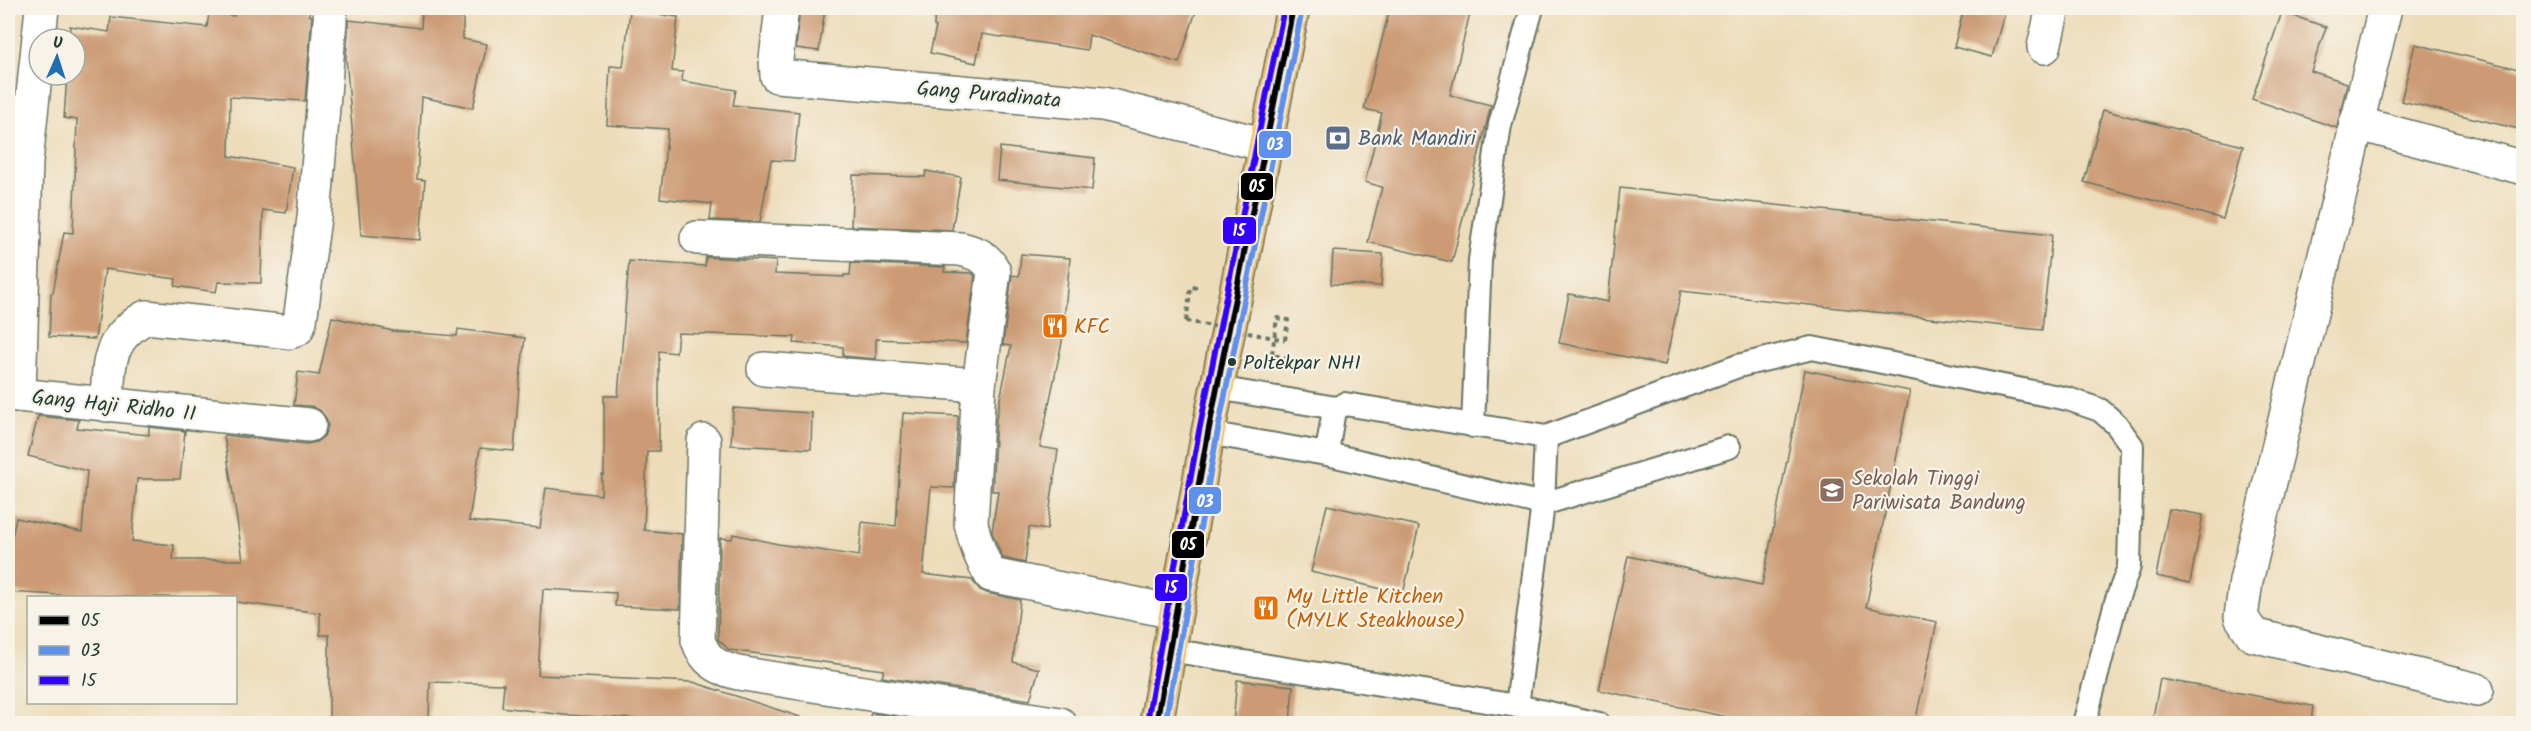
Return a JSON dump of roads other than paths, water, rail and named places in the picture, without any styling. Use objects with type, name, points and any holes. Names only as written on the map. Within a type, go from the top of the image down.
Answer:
[{"type":"main road","points":[[1156,723],[1208,433],[1293,8]]},
{"type":"street","name":"Gang Haji Ridho II","points":[[42,8],[26,162],[13,395],[309,425]]},
{"type":"street","points":[[107,405],[109,362],[114,347],[133,324],[146,317],[290,332],[297,329],[314,218],[331,8]]},
{"type":"street","name":"Gang Puradinata","points":[[782,8],[777,76],[1103,104],[1266,146]]},
{"type":"street","points":[[2044,47],[2053,8]]},
{"type":"street","points":[[2385,8],[2246,581],[2241,617],[2253,635],[2477,690]]},
{"type":"street","points":[[2356,123],[2523,168]]},
{"type":"street","points":[[697,238],[961,249],[989,260],[994,272],[979,385],[971,523],[976,544],[991,575],[1175,612]]},
{"type":"street","points":[[764,369],[979,385]]},
{"type":"street","points":[[704,441],[698,640],[702,652],[709,661],[722,669],[738,673],[1060,723]]},
{"type":"lane","points":[[1473,426],[1480,260],[1500,125],[1532,8]]},
{"type":"lane","points":[[1217,388],[1336,408],[1346,404],[1546,437],[1738,366],[1812,348],[2068,399],[2100,410],[2116,424],[2132,446],[2129,567],[2116,602],[2085,723]]},
{"type":"lane","points":[[1332,455],[1328,446],[1336,408]]},
{"type":"lane","points":[[1208,433],[1332,455],[1543,504],[1730,447]]},
{"type":"lane","points":[[1517,706],[1543,504],[1546,437]]},
{"type":"lane","points":[[1169,650],[1517,706],[1599,723]]},
{"type":"place","name":"Bank Mandiri","points":[[1338,138]]},
{"type":"place","name":"KFC","points":[[1055,326]]},
{"type":"place","name":"Poltekpar NHI","points":[[1232,362]]},
{"type":"place","name":"Sekolah Tinggi Pariwisata Bandung","points":[[1832,490]]},
{"type":"place","name":"My Little Kitchen (MYLK Steakhouse)","points":[[1266,608]]}]
